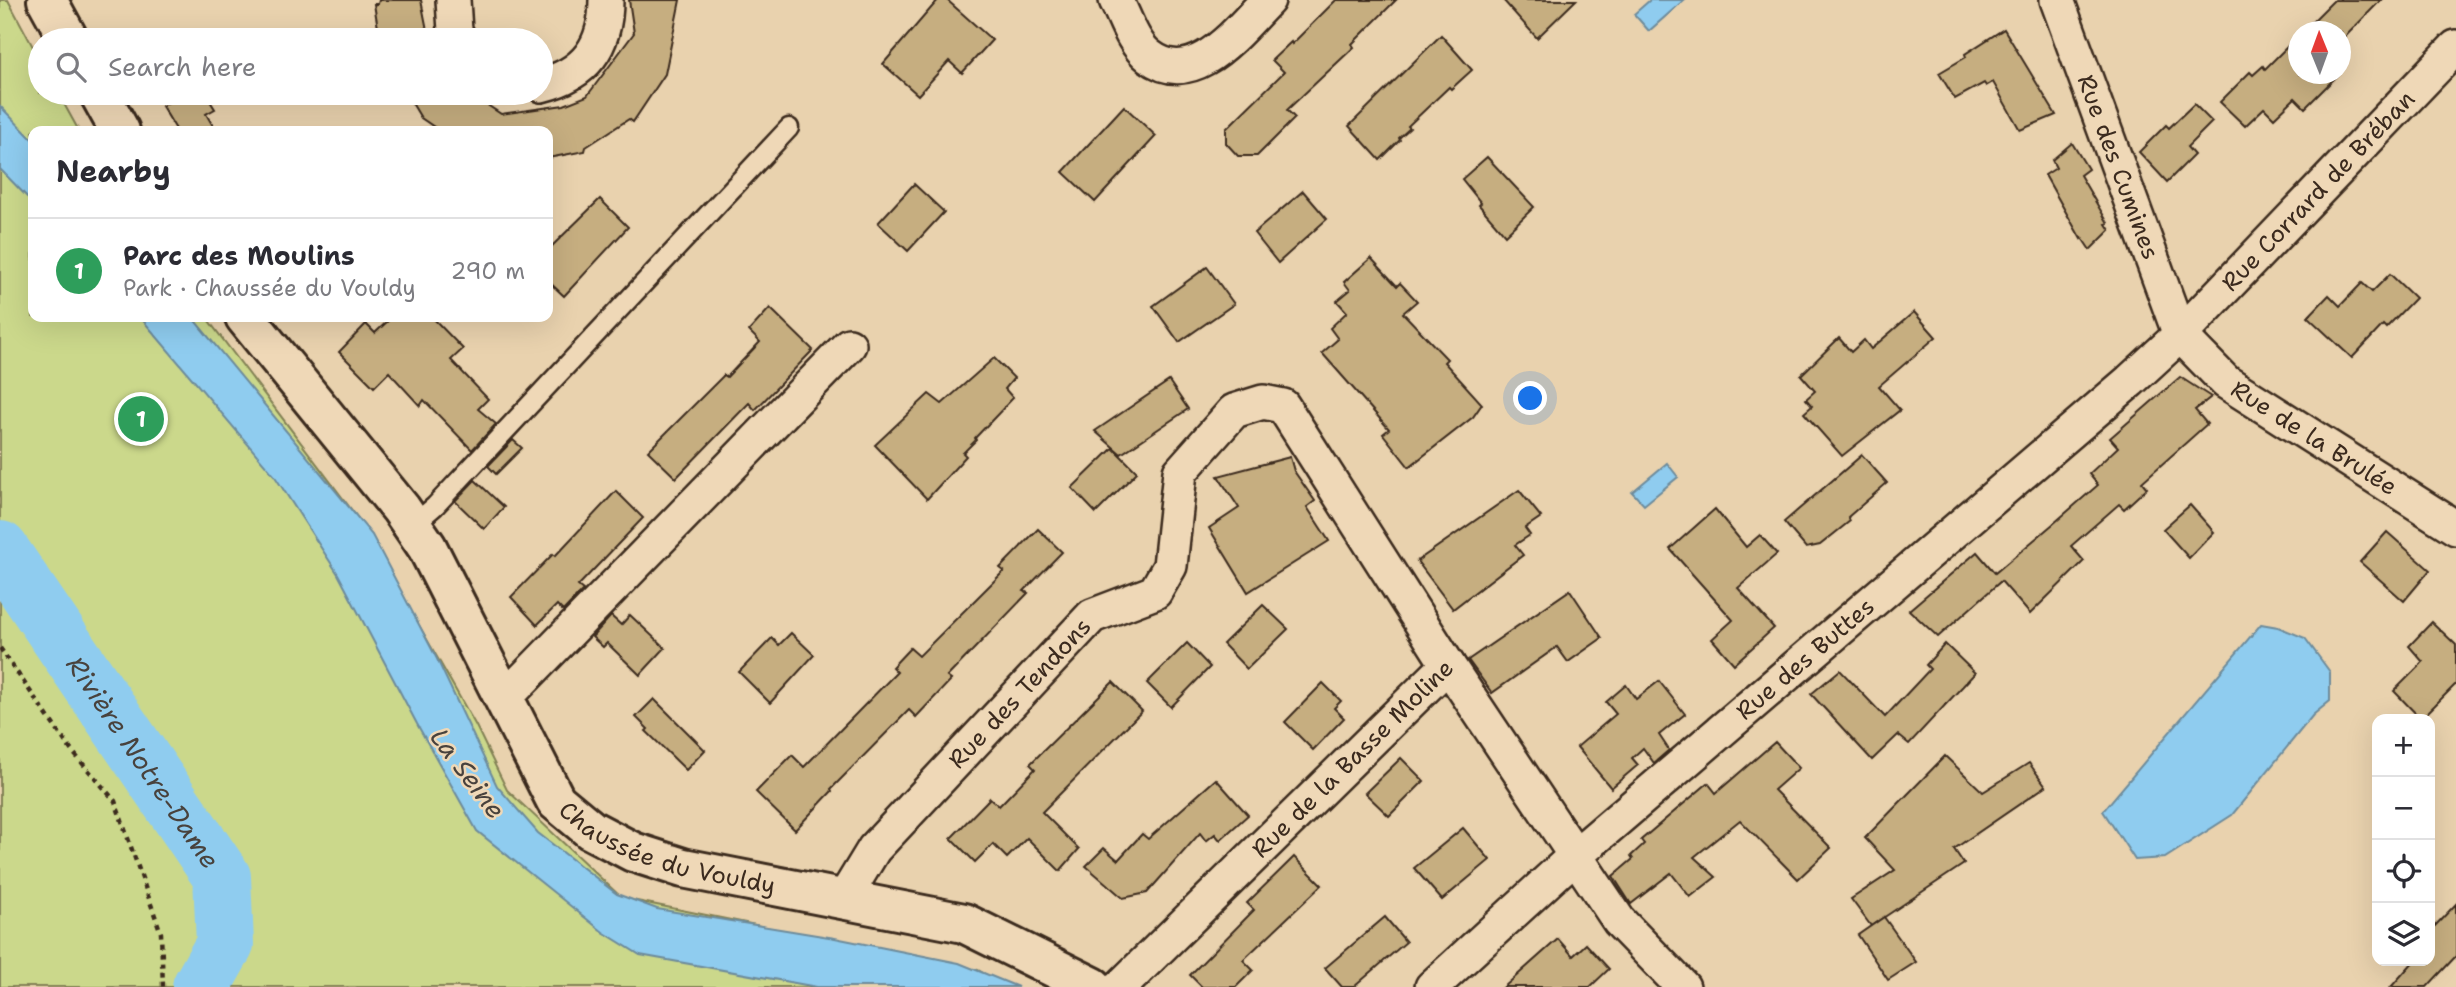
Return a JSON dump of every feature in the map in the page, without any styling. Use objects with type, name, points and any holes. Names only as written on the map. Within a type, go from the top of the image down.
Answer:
[{"type":"street","points":[[47,0],[62,28]]},
{"type":"street","points":[[453,0],[455,28]]},
{"type":"street","points":[[553,82],[561,80],[583,65],[598,45],[606,22],[606,0]]},
{"type":"street","points":[[1116,0],[1147,55],[1170,68],[1194,65],[1217,51],[1268,0]]},
{"type":"street","name":"Rue des Cumines","points":[[2057,0],[2180,335]]},
{"type":"street","name":"Rue Corrard de Bréban","points":[[2180,335],[2456,47]]},
{"type":"street","points":[[106,105],[117,126]]},
{"type":"street","name":"Chaussée du Vouldy","points":[[249,322],[412,526],[426,547],[556,801],[591,830],[633,852],[683,868],[964,923],[1093,987]]},
{"type":"street","name":"Rue de la Brulée","points":[[2180,335],[2226,382],[2456,528]]},
{"type":"street","name":"Rue des Buttes","points":[[1432,987],[1576,855],[2130,381],[2180,335]]},
{"type":"street","points":[[504,699],[849,345]]},
{"type":"street","name":"Rue des Tendons","points":[[843,900],[874,849],[1092,617],[1155,592],[1170,566],[1180,472],[1234,411],[1264,402],[1283,406],[1448,665]]},
{"type":"street","name":"Rue de la Basse Moline","points":[[1120,987],[1448,665],[1619,921],[1683,987]]},
{"type":"lane","points":[[412,526],[435,506],[789,128]]},
{"type":"path","points":[[0,648],[71,750],[115,802],[161,933],[163,987]]},
{"type":"green space","points":[[0,0],[8,0],[28,38],[28,105],[65,105],[76,126],[28,126],[28,322],[210,322],[360,521],[476,726],[507,790],[622,898],[978,970],[1007,987],[0,987]]},
{"type":"water","points":[[1650,0],[1684,0],[1649,31],[1634,14]]},
{"type":"water","points":[[0,106],[28,135],[28,198],[0,169]]},
{"type":"water","name":"La Seine","points":[[144,322],[196,322],[372,535],[437,659],[497,786],[538,833],[617,894],[657,909],[835,938],[959,963],[1018,987],[817,987],[640,955],[603,932],[477,831],[338,574],[274,475]]},
{"type":"water","points":[[1667,463],[1678,477],[1644,505],[1632,492]]},
{"type":"water","points":[[2261,624],[2278,627],[2305,638],[2330,672],[2330,701],[2313,715],[2232,815],[2165,858],[2135,860],[2103,811]]},
{"type":"building","points":[[379,0],[421,0],[427,28],[378,28],[374,4],[378,4]]},
{"type":"building","points":[[629,0],[680,0],[665,74],[633,122],[629,119],[586,147],[585,151],[553,157],[553,126],[433,126],[421,118],[413,105],[487,105],[501,114],[564,105],[587,96],[634,33]]},
{"type":"building","points":[[938,0],[947,0],[992,40],[962,73],[949,61],[918,95],[883,64]]},
{"type":"building","points":[[1336,0],[1396,0],[1352,44],[1354,47],[1287,110],[1295,118],[1257,156],[1238,156],[1226,143],[1226,129],[1284,72],[1272,60]]},
{"type":"building","points":[[1503,0],[1576,0],[1537,38]]},
{"type":"building","points":[[2334,0],[2381,0],[2351,31],[2351,21],[2313,21]]},
{"type":"building","points":[[2004,29],[2056,115],[2020,130],[1993,82],[1986,86],[1984,83],[1955,99],[1939,73]]},
{"type":"building","points":[[1441,35],[1472,70],[1451,89],[1449,87],[1408,126],[1410,128],[1380,160],[1349,126]]},
{"type":"building","points":[[2288,46],[2288,84],[2329,84],[2305,108],[2295,98],[2274,118],[2264,108],[2245,126],[2220,102],[2250,72],[2253,75],[2263,66],[2265,69]]},
{"type":"building","points":[[2194,104],[2212,122],[2187,147],[2194,155],[2167,182],[2139,152],[2166,125],[2169,128]]},
{"type":"building","points":[[212,105],[215,109],[206,114],[213,126],[174,126],[162,106]]},
{"type":"building","points":[[1124,106],[1156,136],[1095,202],[1063,172]]},
{"type":"building","points":[[2072,143],[2088,169],[2080,175],[2110,230],[2090,250],[2045,175],[2056,168],[2052,160]]},
{"type":"building","points":[[1487,157],[1534,207],[1505,235],[1479,205],[1481,203],[1462,179]]},
{"type":"building","points":[[914,184],[944,212],[908,251],[878,223]]},
{"type":"building","points":[[1303,191],[1327,219],[1278,263],[1254,233]]},
{"type":"building","points":[[600,199],[628,227],[564,296],[553,286],[553,245]]},
{"type":"building","points":[[1371,258],[1397,286],[1400,283],[1417,301],[1403,313],[1447,359],[1444,362],[1482,404],[1473,417],[1409,467],[1383,434],[1389,429],[1322,353],[1338,339],[1330,328],[1347,312],[1337,301],[1350,290],[1344,282]]},
{"type":"building","points":[[1207,267],[1234,304],[1179,342],[1153,306]]},
{"type":"building","points":[[2390,274],[2415,298],[2386,328],[2383,325],[2352,358],[2308,317],[2329,295],[2340,306],[2362,283],[2372,292]]},
{"type":"building","points":[[770,308],[813,350],[755,410],[749,403],[676,478],[648,451],[760,342],[749,331]]},
{"type":"building","points":[[1914,312],[1936,337],[1879,386],[1900,410],[1842,456],[1804,413],[1812,406],[1806,399],[1815,391],[1801,375],[1839,338],[1851,352],[1864,340],[1871,349]]},
{"type":"building","points":[[387,322],[437,322],[463,349],[451,360],[488,399],[478,409],[496,424],[472,450],[424,400],[420,406],[389,372],[374,387],[339,352],[366,324],[375,333]]},
{"type":"building","points":[[994,358],[1014,378],[1005,389],[1013,398],[975,438],[963,453],[966,456],[927,499],[875,445],[929,394],[942,404]]},
{"type":"building","points":[[2180,377],[2211,397],[2195,410],[2207,424],[2142,482],[2147,488],[2124,509],[2119,504],[2071,546],[2084,561],[2030,614],[2001,581],[1938,637],[1909,610],[1977,552],[1995,573],[2053,524],[2098,485],[2089,474],[2118,447],[2110,438]]},
{"type":"building","points":[[1169,381],[1188,409],[1121,454],[1095,431]]},
{"type":"building","points":[[513,440],[522,448],[496,474],[488,466]]},
{"type":"building","points":[[1113,448],[1137,472],[1096,513],[1072,488]]},
{"type":"building","points":[[1862,455],[1887,483],[1848,517],[1850,521],[1820,545],[1806,548],[1784,522]]},
{"type":"building","points":[[1290,457],[1294,471],[1315,501],[1307,507],[1329,541],[1248,592],[1209,528],[1239,508],[1218,476]]},
{"type":"building","points":[[475,480],[504,507],[484,529],[455,501]]},
{"type":"building","points":[[1519,490],[1541,517],[1525,528],[1530,535],[1515,545],[1523,555],[1453,609],[1417,561]]},
{"type":"building","points":[[616,491],[643,518],[578,586],[583,590],[563,611],[557,605],[537,625],[511,597],[553,554],[555,556]]},
{"type":"building","points":[[2190,505],[2214,532],[2189,558],[2163,529]]},
{"type":"building","points":[[1715,509],[1746,547],[1760,535],[1777,554],[1738,588],[1774,628],[1734,664],[1712,639],[1733,620],[1670,549]]},
{"type":"building","points":[[1038,529],[1062,552],[1024,591],[1028,593],[947,677],[951,680],[916,717],[909,710],[831,789],[795,830],[756,792],[792,755],[804,767],[897,672],[892,667],[910,648],[919,656],[1004,571],[1000,568]]},
{"type":"building","points":[[2387,532],[2430,570],[2404,601],[2360,562]]},
{"type":"building","points":[[1570,590],[1602,638],[1568,662],[1557,647],[1492,693],[1468,660]]},
{"type":"building","points":[[1263,605],[1288,629],[1247,669],[1223,644]]},
{"type":"building","points":[[630,615],[665,648],[640,675],[607,643],[603,647],[592,637],[611,616],[621,625]]},
{"type":"building","points":[[2432,622],[2456,645],[2456,684],[2426,714],[2416,714],[2394,691],[2423,662],[2409,646]]},
{"type":"building","points":[[791,633],[814,655],[770,703],[739,672],[772,638],[779,645]]},
{"type":"building","points":[[1187,643],[1210,667],[1171,707],[1147,683]]},
{"type":"building","points":[[1945,644],[1975,673],[1909,744],[1898,735],[1872,760],[1811,694],[1840,670],[1885,717],[1930,669],[1926,665]]},
{"type":"building","points":[[1659,681],[1685,714],[1659,735],[1669,750],[1654,763],[1643,748],[1632,758],[1638,765],[1611,788],[1577,747],[1616,714],[1606,702],[1626,685],[1636,699]]},
{"type":"building","points":[[1113,682],[1142,711],[1042,812],[1079,849],[1060,871],[1027,838],[1007,858],[993,844],[975,862],[951,838],[990,798],[999,806],[1035,769],[1030,764]]},
{"type":"building","points":[[1323,683],[1341,701],[1334,708],[1344,718],[1313,750],[1285,722]]},
{"type":"building","points":[[654,699],[705,750],[686,770],[646,731],[648,729],[636,717]]},
{"type":"building","points":[[1775,742],[1799,768],[1774,790],[1831,848],[1798,879],[1740,820],[1694,857],[1716,877],[1690,897],[1671,873],[1631,904],[1613,876],[1633,859],[1631,856],[1644,844],[1641,840],[1708,783],[1716,793]]},
{"type":"building","points":[[1945,756],[1983,792],[2029,763],[2046,786],[1954,849],[1964,864],[1871,926],[1851,899],[1895,870],[1865,838]]},
{"type":"building","points":[[1401,758],[1424,781],[1389,816],[1365,793]]},
{"type":"building","points":[[1216,779],[1248,815],[1220,840],[1215,834],[1206,841],[1200,833],[1147,893],[1123,898],[1086,866],[1104,848],[1118,860],[1142,834],[1148,839]]},
{"type":"building","points":[[1463,828],[1490,860],[1442,900],[1414,868]]},
{"type":"building","points":[[1294,857],[1322,885],[1243,960],[1253,970],[1236,987],[1202,987],[1190,975],[1254,910],[1247,903]]},
{"type":"building","points":[[2456,904],[2456,956],[2427,987],[2391,987],[2410,966],[2435,966],[2435,926]]},
{"type":"building","points":[[1385,917],[1406,942],[1354,987],[1342,987],[1325,968]]},
{"type":"building","points":[[1884,917],[1916,962],[1888,980],[1858,935]]},
{"type":"building","points":[[1558,939],[1573,956],[1586,944],[1609,969],[1590,987],[1504,987]]},
{"type":"waterway","name":"Rivière Notre-Dame","points":[[0,550],[222,877],[225,944],[201,987]]},
{"type":"place","name":"Parc des Moulins","points":[[141,419]]}]
